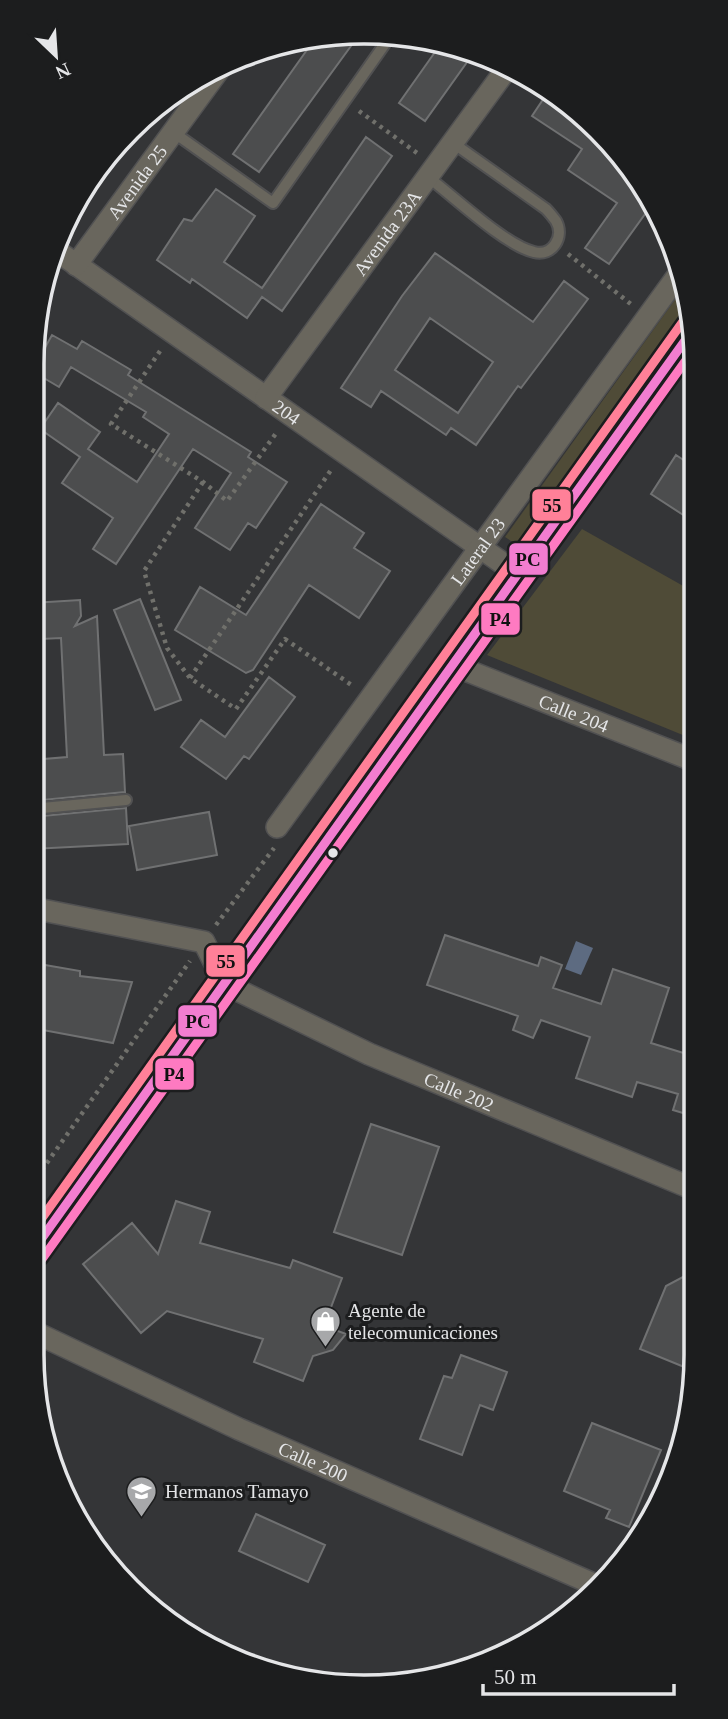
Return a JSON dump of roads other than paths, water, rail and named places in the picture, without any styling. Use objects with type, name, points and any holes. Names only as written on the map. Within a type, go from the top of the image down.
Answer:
[{"type":"main road","points":[[44,1235],[517,574],[683,360]]},
{"type":"street","name":"Avenida 23A","points":[[266,398],[502,75]]},
{"type":"street","name":"Avenida 25","points":[[76,265],[208,85]]},
{"type":"street","name":"204","points":[[63,255],[517,574]]},
{"type":"street","name":"Lateral 23","points":[[277,827],[673,283]]},
{"type":"street","name":"Calle 204","points":[[453,665],[684,757]]},
{"type":"street","points":[[44,910],[204,942],[225,984]]},
{"type":"street","name":"Calle 202","points":[[225,984],[369,1054],[684,1186]]},
{"type":"street","name":"Calle 200","points":[[44,1337],[239,1429],[589,1582]]},
{"type":"lane","points":[[173,132],[273,203],[385,44]]},
{"type":"lane","points":[[431,171],[516,245],[536,253],[548,251],[556,245],[559,234],[557,222],[546,208],[453,143]]},
{"type":"lane","points":[[44,808],[125,800]]},
{"type":"water","points":[[576,941],[593,948],[581,975],[565,969]]},
{"type":"place","name":"Agente de telecomunicaciones","points":[[325,1348]]},
{"type":"place","name":"Hermanos Tamayo","points":[[142,1518]]}]
